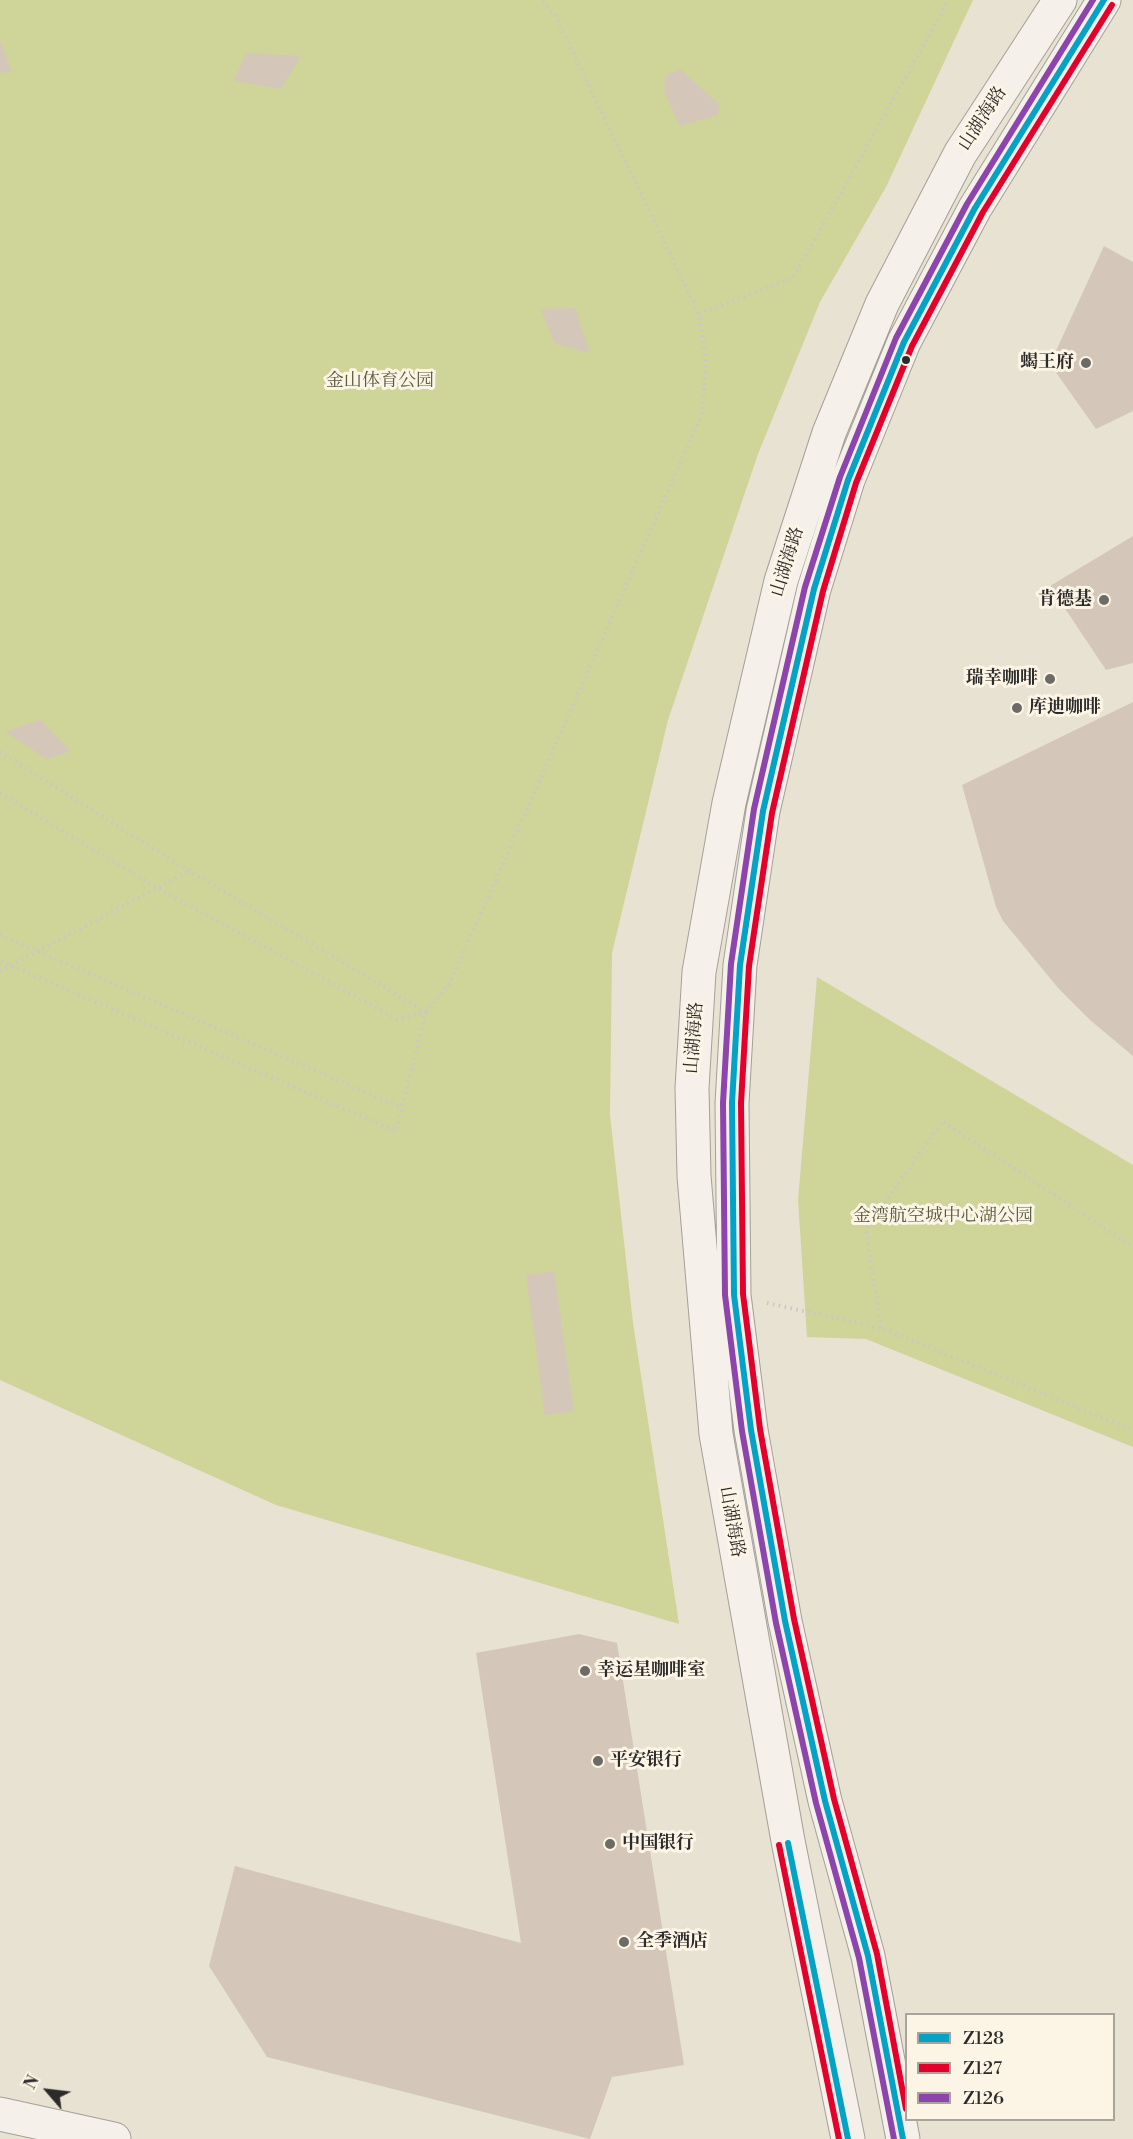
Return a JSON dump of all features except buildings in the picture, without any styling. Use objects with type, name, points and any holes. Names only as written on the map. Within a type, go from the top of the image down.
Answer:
[{"type":"street","name":"山湖海路","points":[[848,2139],[788,1841],[716,1434],[694,1176],[692,1088],[699,972],[729,803],[781,581],[829,432],[882,304],[960,154],[1060,0]]},
{"type":"street","name":"山湖海路","points":[[903,2139],[868,1956],[825,1801],[785,1622],[751,1430],[734,1295],[732,1103],[740,965],[763,811],[814,589],[848,480],[904,342],[1004,158],[1104,0]]},
{"type":"street","points":[[826,2139],[840,2097]]},
{"type":"street","points":[[0,2114],[114,2139]]},
{"type":"path","points":[[0,961],[396,1131],[426,1012],[450,983],[702,414],[706,361],[699,314],[555,15],[541,0]]},
{"type":"path","points":[[699,314],[793,278],[950,0]]},
{"type":"path","points":[[0,752],[189,871],[426,1012]]},
{"type":"path","points":[[0,793],[157,888],[397,1018],[426,1012]]},
{"type":"path","points":[[0,971],[189,871]]},
{"type":"path","points":[[0,935],[402,1108]]},
{"type":"path","points":[[882,1328],[866,1230],[942,1121],[1133,1247]]},
{"type":"path","points":[[734,1295],[882,1328],[1133,1430]]},
{"type":"green space","name":"金山体育公园","points":[[0,0],[973,0],[886,187],[820,302],[758,454],[668,720],[612,953],[610,1115],[633,1323],[679,1624],[276,1505],[0,1380]]},
{"type":"green space","name":"金湾航空城中心湖公园","points":[[817,977],[1133,1165],[1133,1447],[866,1339],[807,1337],[798,1200]]},
{"type":"transit line","name":"Z126","points":[[894,2139],[859,1958],[816,1803],[776,1623],[742,1431],[725,1295],[723,1103],[731,964],[754,809],[805,587],[840,477],[896,338],[967,204],[1093,0]]},
{"type":"transit line","name":"Z128","points":[[903,2139],[868,1956],[825,1801],[785,1621],[751,1430],[734,1295],[732,1103],[740,965],[763,811],[814,589],[848,480],[904,342],[975,208],[1104,0]]},
{"type":"transit line","name":"Z127","points":[[905,2104],[877,1954],[834,1799],[794,1619],[760,1429],[743,1294],[741,1103],[749,966],[772,813],[823,591],[856,483],[912,346],[983,212],[1112,5]]},
{"type":"transit line","name":"Z128","points":[[788,1843],[848,2139]]},
{"type":"transit line","name":"Z127","points":[[779,1845],[839,2139]]},
{"type":"place","name":"蝎王府","points":[[1086,363]]},
{"type":"place","name":"肯德基","points":[[1104,600]]},
{"type":"place","name":"瑞幸咖啡","points":[[1050,679]]},
{"type":"place","name":"库迪咖啡","points":[[1017,708]]},
{"type":"place","name":"幸运星咖啡室","points":[[585,1671]]},
{"type":"place","name":"平安银行","points":[[598,1761]]},
{"type":"place","name":"中国银行","points":[[610,1844]]},
{"type":"place","name":"全季酒店","points":[[624,1942]]}]
